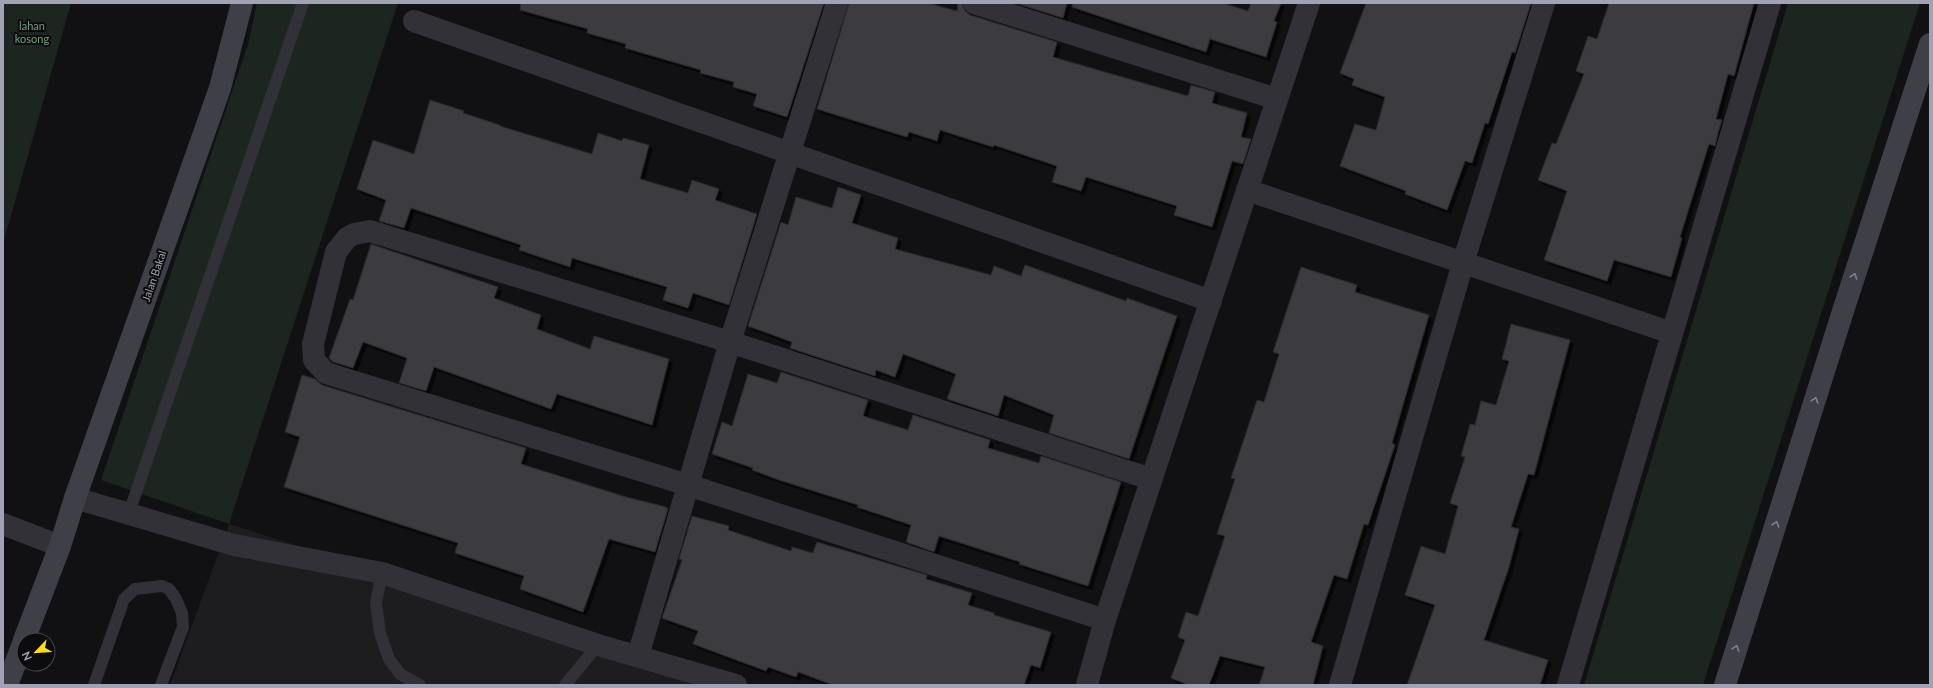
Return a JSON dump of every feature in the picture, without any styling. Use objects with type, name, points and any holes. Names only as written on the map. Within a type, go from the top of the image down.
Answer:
[{"type":"street","name":"Jalan Bakal","points":[[27,632],[60,546],[75,498],[220,88],[242,3]]},
{"type":"street","points":[[638,656],[730,342],[837,3]]},
{"type":"street","points":[[974,3],[1277,99]]},
{"type":"street","points":[[1087,685],[1105,620],[1309,3]]},
{"type":"street","points":[[1340,685],[1463,263],[1544,3]]},
{"type":"street","points":[[1568,685],[1770,3]]},
{"type":"street","points":[[414,21],[1211,301]]},
{"type":"street","points":[[1725,685],[1843,311],[1930,44]]},
{"type":"street","points":[[1247,190],[1672,333]]},
{"type":"street","points":[[1105,620],[688,485],[326,373],[314,360],[313,344],[336,252],[347,238],[354,234],[370,231],[730,342],[1151,479]]},
{"type":"street","points":[[75,498],[234,545],[382,573],[598,645],[736,685]]},
{"type":"street","points":[[3,524],[60,546]]},
{"type":"street","name":"Jalan Bakal","points":[[7,685],[16,662]]},
{"type":"lane","points":[[129,513],[303,3]]},
{"type":"lane","points":[[382,573],[376,603],[380,633],[389,659],[400,674],[420,685]]},
{"type":"lane","points":[[94,685],[124,599],[136,589],[162,586],[169,589],[176,599],[182,613],[183,627],[161,685]]},
{"type":"lane","points":[[565,685],[598,645]]},
{"type":"shaded area","points":[[229,524],[739,685],[170,685]]},
{"type":"green space","name":"lahan kosong","points":[[3,3],[71,3],[3,244]]},
{"type":"green space","points":[[257,3],[398,3],[229,524],[101,480],[248,44]]},
{"type":"green space","points":[[1788,3],[1920,3],[1703,685],[1584,685]]},
{"type":"building","points":[[521,3],[824,3],[787,117],[753,106],[757,94],[733,87],[734,82],[700,73],[701,70],[625,48],[626,44],[587,33],[588,29],[520,10]]},
{"type":"building","points":[[849,3],[928,3],[957,11],[958,3],[962,3],[965,11],[970,15],[1057,42],[1053,57],[1188,96],[1191,85],[1215,92],[1212,103],[1247,113],[1241,137],[1251,139],[1243,164],[1232,161],[1212,227],[1174,215],[1177,206],[1086,177],[1081,191],[1052,182],[1057,166],[994,145],[993,147],[940,130],[937,141],[909,132],[907,137],[817,109]]},
{"type":"building","points":[[1015,3],[1067,3],[1063,18]]},
{"type":"building","points":[[1073,3],[1223,3],[1248,11],[1251,3],[1281,3],[1274,21],[1277,22],[1266,57],[1210,39],[1206,52],[1072,7]]},
{"type":"building","points":[[1366,3],[1531,3],[1515,53],[1512,52],[1488,124],[1485,123],[1472,163],[1465,161],[1447,210],[1405,194],[1406,191],[1340,166],[1355,124],[1376,130],[1385,97],[1352,85],[1354,79],[1340,73]]},
{"type":"building","points":[[1609,3],[1754,3],[1734,76],[1728,74],[1716,119],[1722,120],[1715,146],[1709,144],[1680,237],[1682,238],[1671,277],[1614,260],[1607,281],[1544,260],[1567,191],[1538,180],[1552,143],[1556,144],[1584,74],[1576,71],[1588,36],[1597,39]]},
{"type":"building","points":[[430,100],[464,111],[463,113],[500,126],[592,154],[598,133],[622,141],[623,138],[649,145],[640,179],[688,193],[692,180],[719,189],[715,200],[757,214],[729,305],[693,293],[688,308],[663,300],[667,287],[572,258],[570,267],[519,250],[521,245],[411,208],[404,228],[379,221],[386,200],[357,189],[373,140],[414,154]]},
{"type":"building","points":[[838,187],[861,195],[852,223],[898,238],[895,249],[991,275],[994,266],[1021,276],[1025,265],[1126,301],[1127,298],[1177,316],[1129,459],[1049,433],[1054,415],[1004,395],[998,416],[947,399],[956,374],[903,354],[895,377],[876,370],[875,376],[790,348],[792,342],[748,326],[781,222],[788,225],[796,197],[832,208]]},
{"type":"building","points":[[371,244],[498,287],[494,298],[541,315],[537,329],[590,349],[594,336],[669,359],[652,425],[557,394],[551,409],[434,367],[426,391],[399,383],[407,358],[363,342],[353,368],[333,362],[329,358],[350,299],[353,300]]},
{"type":"building","points":[[1301,267],[1357,285],[1355,292],[1429,315],[1392,443],[1395,445],[1368,525],[1364,524],[1347,579],[1334,575],[1311,642],[1323,646],[1313,685],[1259,685],[1265,667],[1220,656],[1209,685],[1189,685],[1171,678],[1185,640],[1178,637],[1186,612],[1198,616],[1225,536],[1217,534],[1235,479],[1231,478],[1257,400],[1264,402],[1279,354],[1273,352]]},
{"type":"building","points":[[1511,324],[1570,340],[1534,475],[1528,474],[1511,527],[1519,529],[1509,567],[1484,640],[1548,660],[1540,685],[1407,685],[1435,605],[1405,595],[1421,546],[1445,554],[1458,506],[1450,503],[1465,457],[1461,456],[1470,424],[1475,425],[1481,401],[1496,405],[1509,361],[1502,359]]},
{"type":"building","points":[[781,372],[868,400],[863,416],[908,430],[913,415],[990,440],[988,448],[1039,463],[1041,456],[1121,482],[1088,586],[939,536],[934,552],[906,542],[911,525],[857,507],[858,505],[779,480],[752,470],[753,468],[712,454],[722,422],[732,426],[748,374],[777,383]]},
{"type":"building","points":[[302,375],[315,379],[322,385],[526,448],[521,464],[626,497],[666,507],[668,509],[655,552],[609,539],[583,612],[520,589],[524,576],[455,553],[458,543],[284,487],[300,437],[285,432]]},
{"type":"building","points":[[692,516],[729,526],[728,530],[791,551],[792,547],[813,553],[817,542],[927,575],[926,579],[972,593],[968,605],[994,613],[994,615],[1051,632],[1040,668],[1031,665],[1024,685],[833,685],[798,672],[796,677],[768,667],[766,671],[693,644],[698,631],[662,618],[682,560],[679,559]]}]
